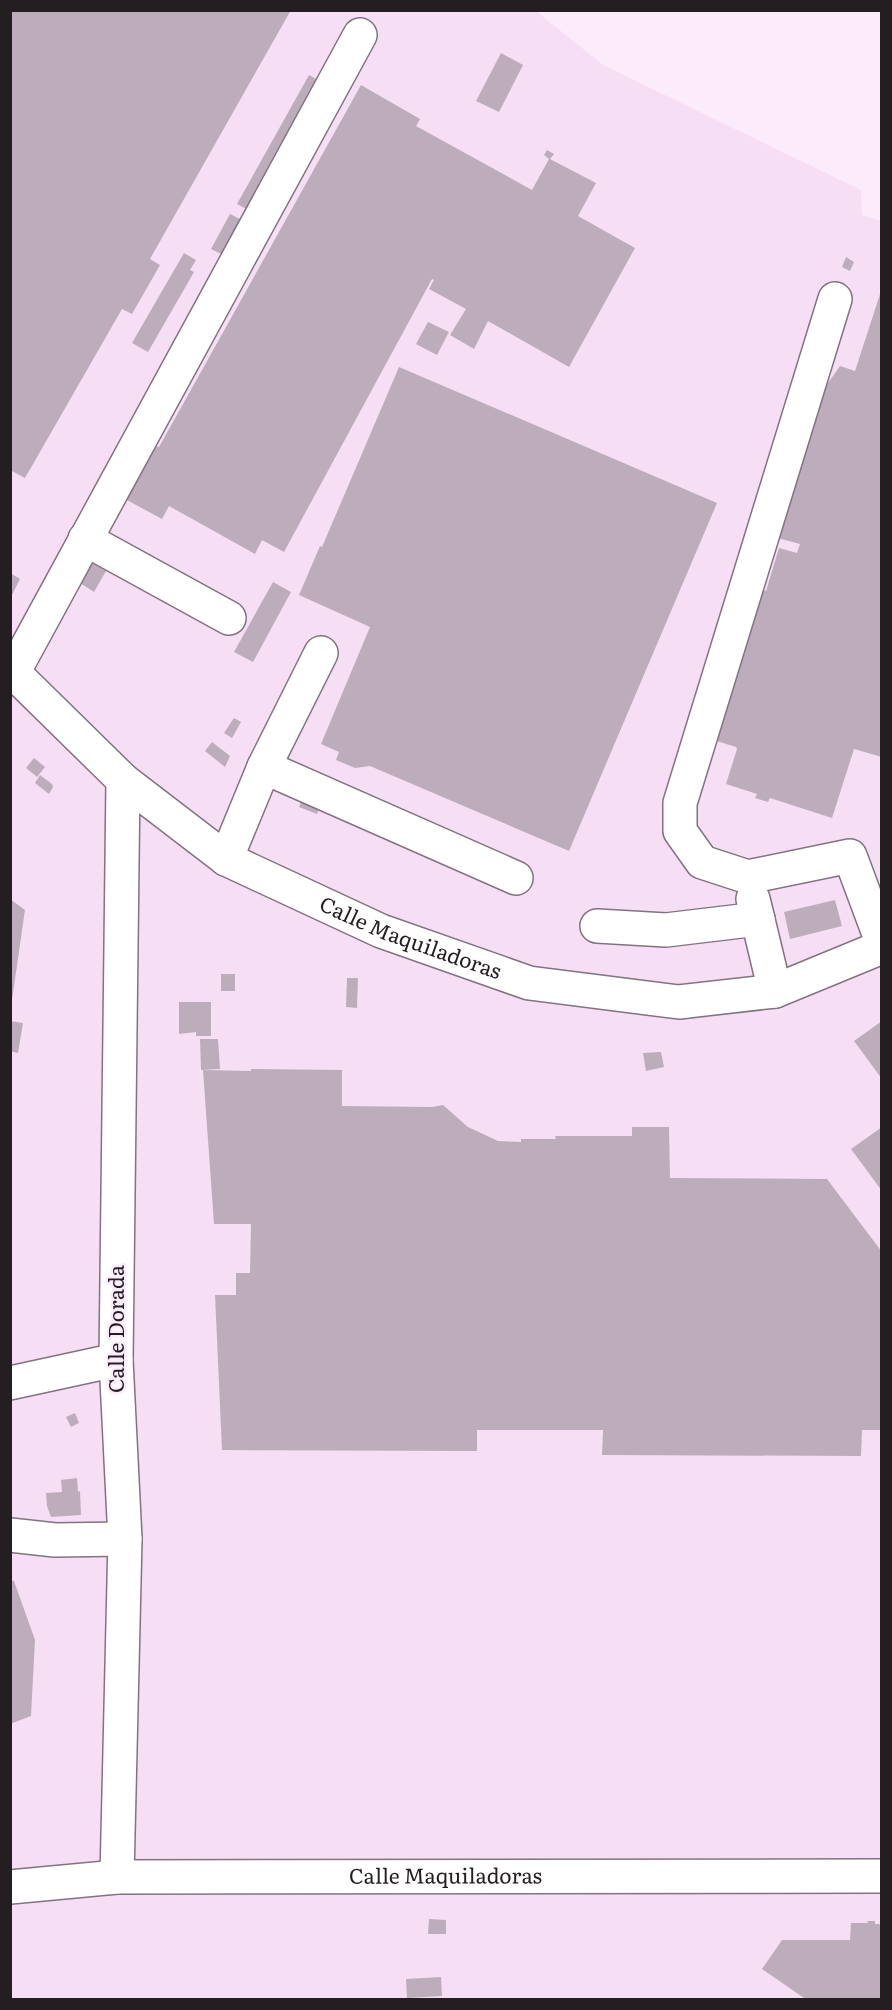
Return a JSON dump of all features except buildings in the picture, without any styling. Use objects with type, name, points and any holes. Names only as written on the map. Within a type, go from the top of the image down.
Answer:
[{"type":"street","points":[[12,670],[360,35]]},
{"type":"street","points":[[835,299],[680,803],[680,831],[702,862],[748,877],[850,856],[882,942]]},
{"type":"street","points":[[85,539],[229,618]]},
{"type":"street","points":[[226,859],[264,768],[321,653]]},
{"type":"street","name":"Calle Maquiladoras","points":[[12,670],[123,780],[226,859],[381,931],[529,983],[679,1002],[775,991],[882,947]]},
{"type":"street","points":[[264,768],[516,878]]},
{"type":"street","name":"Calle Dorada","points":[[117,1877],[125,1539],[116,1360],[123,780]]},
{"type":"street","points":[[748,877],[775,991]]},
{"type":"street","points":[[597,926],[666,930],[758,919]]},
{"type":"street","points":[[10,1383],[116,1360]]},
{"type":"street","points":[[10,1535],[55,1540],[125,1539]]},
{"type":"street","name":"Calle Maquiladoras","points":[[10,1887],[117,1877],[882,1876]]},
{"type":"shaded area","points":[[11,11],[536,11],[603,65],[861,190],[862,215],[881,221],[881,1999],[11,2000]]}]
